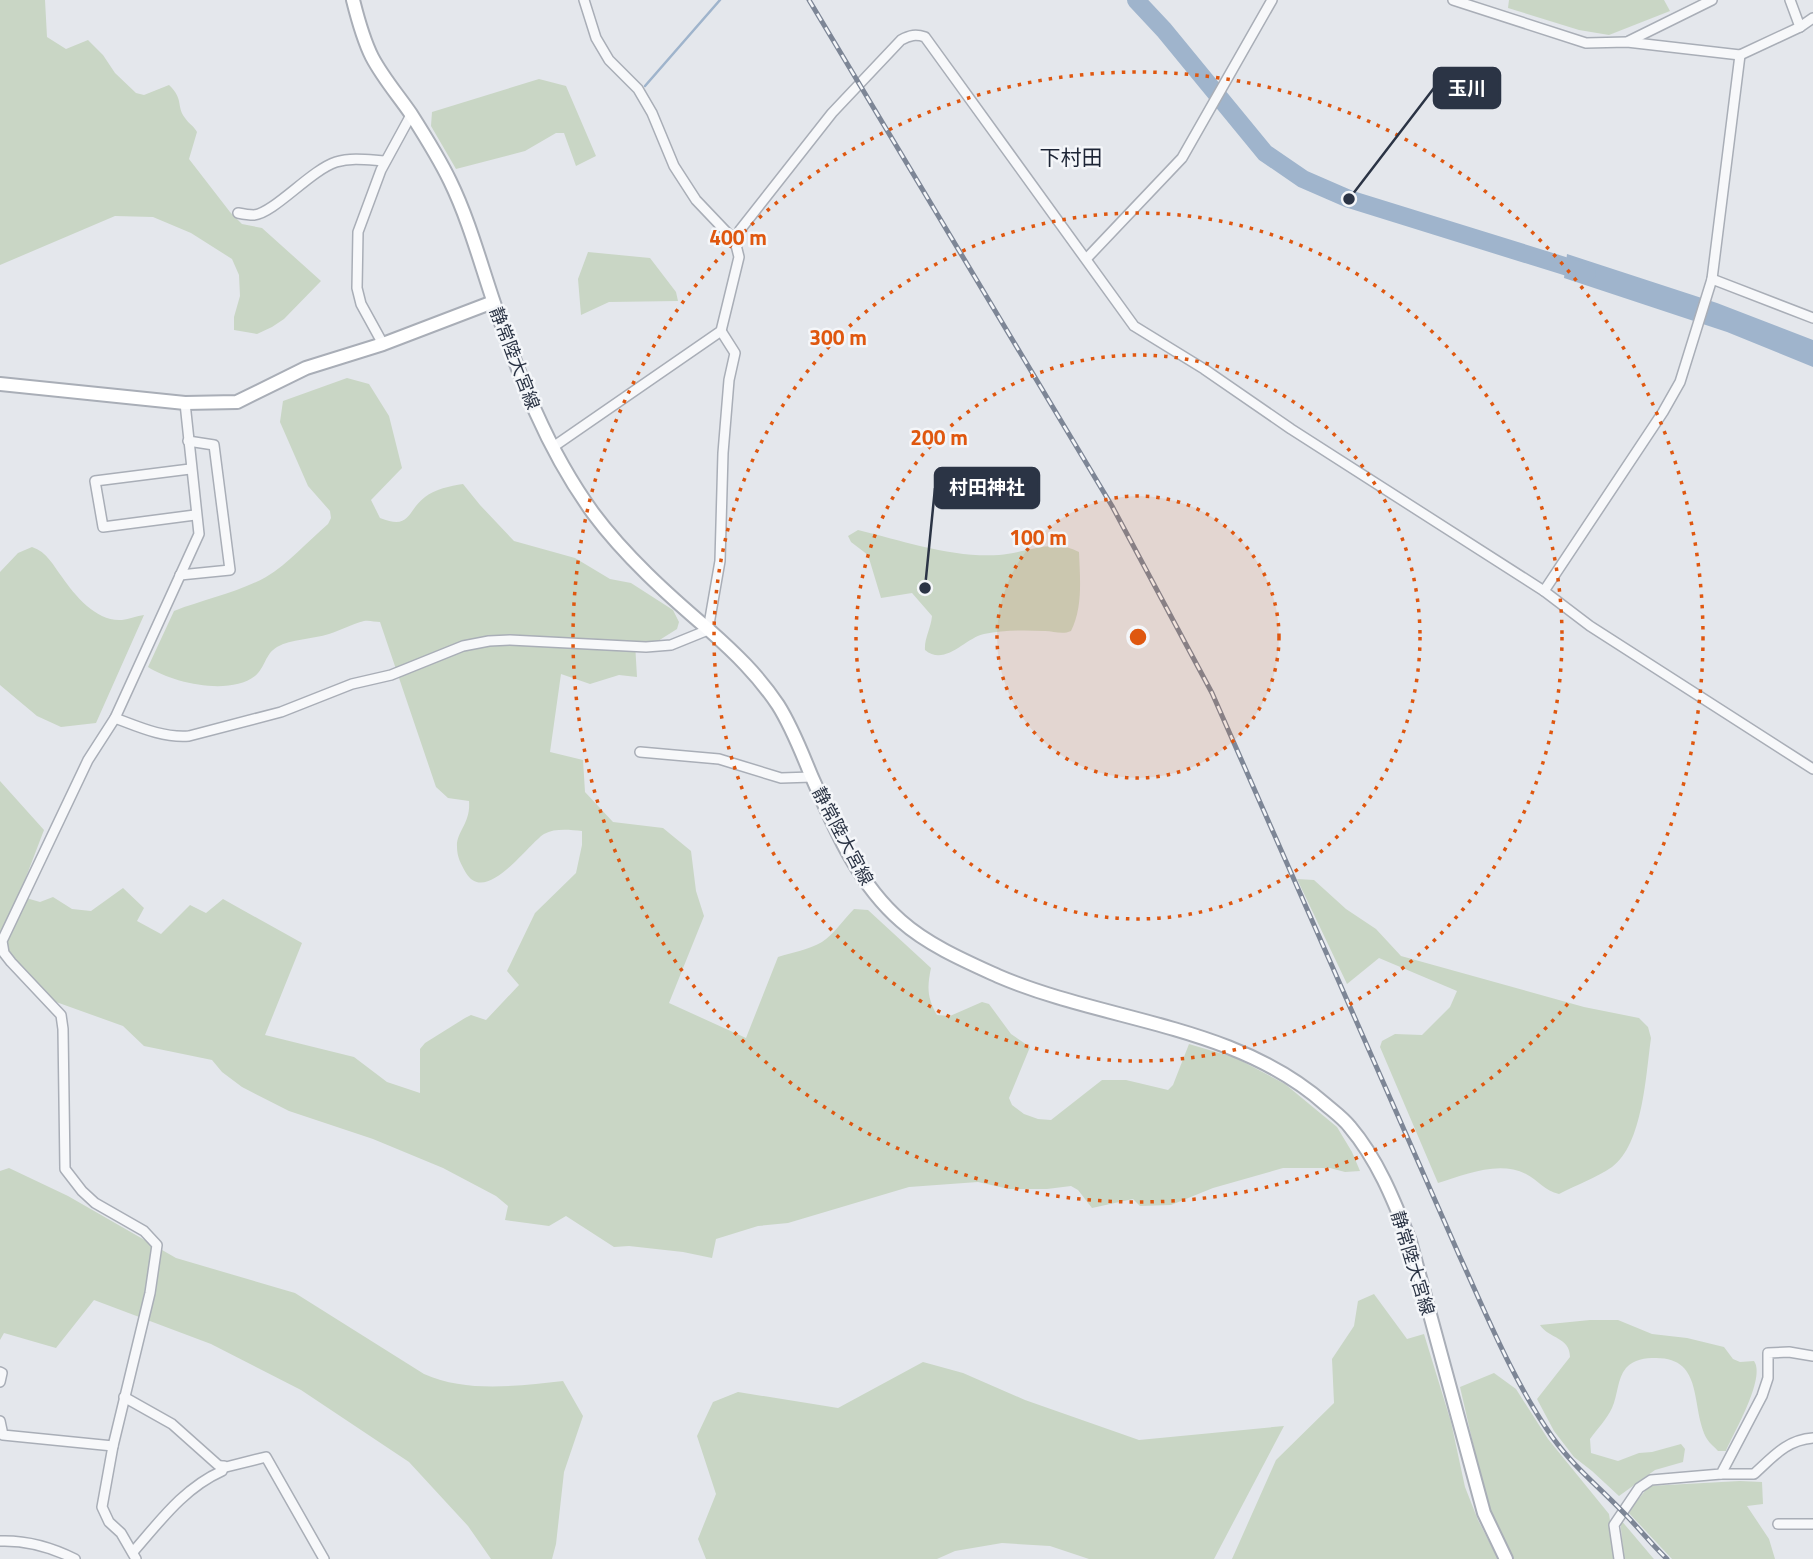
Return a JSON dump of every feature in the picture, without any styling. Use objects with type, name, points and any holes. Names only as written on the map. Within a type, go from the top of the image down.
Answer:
[{"type":"main road","name":"静常陸大宮線","points":[[354,0],[371,55],[437,156],[451,183],[528,399],[566,473],[622,548],[738,654],[779,707],[853,863],[873,893],[902,923],[973,965],[1023,986],[1237,1049],[1304,1085],[1349,1125],[1374,1160],[1410,1241],[1484,1513],[1506,1559]]},
{"type":"main road","points":[[0,384],[185,403],[237,402],[306,368],[383,344],[493,302]]},
{"type":"street","points":[[553,447],[721,331],[739,257],[735,241],[696,200],[674,166],[652,113],[638,89],[609,60],[596,38],[584,0]]},
{"type":"street","points":[[1087,258],[1182,158],[1272,0]]},
{"type":"street","points":[[1453,0],[1586,43],[1627,42],[1740,55],[1800,27],[1813,18]]},
{"type":"street","points":[[1627,42],[1712,0]]},
{"type":"street","points":[[1790,0],[1800,27]]},
{"type":"street","points":[[735,241],[740,230],[832,113],[901,40],[908,36],[925,37],[1134,326],[1204,369],[1291,429],[1544,592],[1590,626],[1813,769]]},
{"type":"street","points":[[1544,592],[1680,382],[1712,279],[1740,55]]},
{"type":"street","points":[[383,344],[360,304],[357,276],[358,232],[386,161],[411,115]]},
{"type":"street","points":[[238,213],[256,215],[264,212],[305,181],[339,161],[386,161]]},
{"type":"street","points":[[1712,279],[1813,318]]},
{"type":"street","points":[[115,718],[167,735],[189,736],[281,712],[352,684],[391,675],[476,643],[510,640],[646,647],[671,645],[708,629],[720,561],[723,453],[729,380],[735,353],[721,331]]},
{"type":"street","points":[[185,403],[198,534],[115,718],[88,760],[2,941],[4,953],[11,962],[61,1015],[64,1040],[65,1169],[95,1203],[144,1231],[156,1245],[150,1293],[103,1495],[103,1513],[135,1555],[183,1496],[205,1478],[222,1471],[223,1466]]},
{"type":"street","points":[[180,575],[230,570],[214,445],[188,442]]},
{"type":"street","points":[[190,469],[95,481],[103,527],[195,514]]},
{"type":"street","points":[[640,752],[719,759],[781,778],[812,777]]},
{"type":"street","points":[[1721,1474],[1762,1396],[1768,1378],[1768,1353],[1789,1352],[1813,1356]]},
{"type":"street","points":[[0,1372],[0,1382]]},
{"type":"street","points":[[124,1397],[172,1424],[223,1466]]},
{"type":"street","points":[[0,1421],[3,1435],[113,1446]]},
{"type":"street","points":[[1619,1559],[1614,1525],[1639,1488],[1651,1480],[1754,1474],[1785,1446],[1813,1438]]},
{"type":"street","points":[[223,1466],[265,1457],[324,1559]]},
{"type":"street","points":[[1778,1524],[1813,1524]]},
{"type":"street","points":[[0,1541],[33,1543],[75,1559]]},
{"type":"green space","points":[[0,0],[45,0],[47,37],[66,49],[88,40],[103,55],[115,73],[136,93],[144,95],[169,85],[174,90],[182,114],[197,132],[189,159],[242,224],[262,228],[321,281],[284,319],[257,334],[234,330],[234,317],[240,296],[239,275],[232,259],[191,233],[153,217],[115,216],[0,265]]},
{"type":"green space","points":[[1509,0],[1664,0],[1670,11],[1609,35],[1579,30],[1508,8]]},
{"type":"green space","points":[[539,79],[566,86],[596,156],[576,166],[564,133],[556,133],[525,151],[456,169],[431,126],[432,112]]},
{"type":"green space","points":[[588,252],[650,258],[676,292],[678,301],[609,302],[581,315],[578,279]]},
{"type":"green space","points":[[347,378],[369,384],[389,416],[402,468],[371,500],[380,518],[403,521],[429,494],[463,484],[514,541],[575,558],[610,579],[631,583],[673,610],[679,622],[677,629],[658,641],[635,643],[637,677],[619,675],[590,684],[561,674],[550,752],[583,760],[585,792],[613,822],[663,828],[691,851],[696,891],[704,916],[669,1003],[746,1038],[778,957],[822,942],[854,909],[868,910],[931,968],[929,992],[937,1015],[950,1016],[982,1002],[989,1004],[1011,1034],[1030,1047],[1009,1098],[1012,1105],[1024,1114],[1051,1120],[1102,1080],[1126,1080],[1168,1090],[1173,1085],[1189,1044],[1236,1058],[1285,1084],[1337,1127],[1360,1171],[1283,1168],[1213,1188],[1171,1205],[1140,1206],[1133,1199],[1092,1208],[1078,1190],[1071,1186],[1009,1189],[978,1182],[909,1187],[788,1223],[758,1226],[716,1239],[712,1258],[683,1252],[614,1247],[566,1216],[549,1226],[505,1220],[508,1206],[496,1196],[443,1168],[373,1139],[289,1111],[242,1087],[222,1072],[212,1060],[144,1046],[123,1026],[45,998],[33,990],[0,957],[0,781],[44,830],[23,885],[26,898],[40,902],[53,897],[72,909],[91,911],[123,888],[144,908],[137,921],[161,934],[190,905],[206,913],[223,899],[302,943],[265,1035],[354,1057],[387,1082],[420,1093],[420,1049],[425,1043],[471,1015],[486,1020],[519,985],[507,971],[535,913],[576,873],[582,831],[558,830],[544,834],[506,870],[484,882],[474,881],[466,873],[459,857],[457,842],[468,815],[469,801],[448,798],[436,787],[380,622],[364,621],[329,634],[283,644],[270,653],[255,676],[231,685],[186,682],[148,667],[174,611],[232,592],[266,577],[328,524],[330,511],[308,486],[280,422],[283,401]]},
{"type":"green space","points":[[858,530],[963,554],[999,555],[1049,546],[1079,552],[1079,603],[1071,631],[1061,633],[1022,630],[984,634],[955,650],[940,655],[932,654],[925,650],[932,616],[912,593],[881,598],[868,555],[851,542],[848,536]]},
{"type":"green space","points":[[32,547],[46,556],[73,592],[95,612],[113,620],[144,615],[96,723],[61,727],[37,716],[0,685],[0,572],[18,553]]},
{"type":"green space","points":[[1297,879],[1314,880],[1346,909],[1376,929],[1401,956],[1584,1007],[1639,1018],[1648,1027],[1651,1038],[1645,1088],[1637,1126],[1622,1157],[1606,1171],[1559,1194],[1526,1174],[1504,1168],[1482,1170],[1438,1183],[1380,1047],[1382,1041],[1395,1034],[1422,1035],[1450,1007],[1457,991],[1379,958],[1347,984]]},
{"type":"green space","points":[[9,1168],[68,1196],[176,1258],[295,1293],[424,1374],[457,1384],[475,1386],[563,1381],[583,1416],[564,1472],[552,1559],[491,1559],[468,1526],[409,1462],[301,1390],[211,1344],[94,1300],[56,1348],[4,1333],[0,1340],[0,1171]]},
{"type":"green space","points":[[1374,1294],[1407,1339],[1424,1334],[1451,1422],[1465,1487],[1498,1559],[1232,1559],[1276,1460],[1334,1403],[1332,1359],[1354,1326],[1358,1301]]},
{"type":"green space","points":[[1618,1320],[1652,1334],[1687,1338],[1724,1347],[1733,1359],[1740,1362],[1754,1361],[1757,1369],[1753,1392],[1726,1451],[1718,1451],[1707,1439],[1694,1387],[1682,1366],[1672,1360],[1652,1358],[1633,1363],[1623,1372],[1612,1408],[1590,1439],[1591,1453],[1618,1461],[1639,1453],[1681,1444],[1685,1449],[1683,1462],[1655,1470],[1619,1496],[1574,1457],[1554,1431],[1537,1399],[1570,1357],[1569,1350],[1563,1342],[1540,1325]]},
{"type":"green space","points":[[923,1362],[963,1373],[1025,1400],[1139,1440],[1284,1426],[1214,1559],[1089,1559],[1050,1546],[1002,1543],[955,1551],[937,1559],[706,1559],[698,1539],[716,1494],[697,1436],[713,1402],[738,1392],[838,1408]]},
{"type":"green space","points":[[1494,1373],[1516,1389],[1548,1439],[1609,1514],[1616,1559],[1513,1559],[1488,1509],[1460,1387]]},
{"type":"green space","points":[[1762,1482],[1763,1504],[1747,1506],[1769,1539],[1775,1559],[1672,1559],[1628,1512],[1649,1486]]},
{"type":"green space","points":[[1620,1519],[1653,1558],[1654,1559],[1624,1559]]},
{"type":"water","points":[[1567,254],[1717,303],[1813,340],[1813,367],[1727,332],[1564,278]]},
{"type":"waterway","points":[[645,86],[720,0]]},
{"type":"waterway","points":[[1136,0],[1265,153],[1303,179],[1349,199],[1587,273]]},
{"type":"railway","points":[[809,0],[1112,506],[1212,693],[1460,1257],[1502,1350],[1526,1395],[1569,1458],[1667,1559]]},
{"type":"place","name":"玉川","points":[[1349,199]]},
{"type":"place","name":"村田神社","points":[[925,588]]},
{"type":"district","name":"下村田","points":[[1071,157]]}]
